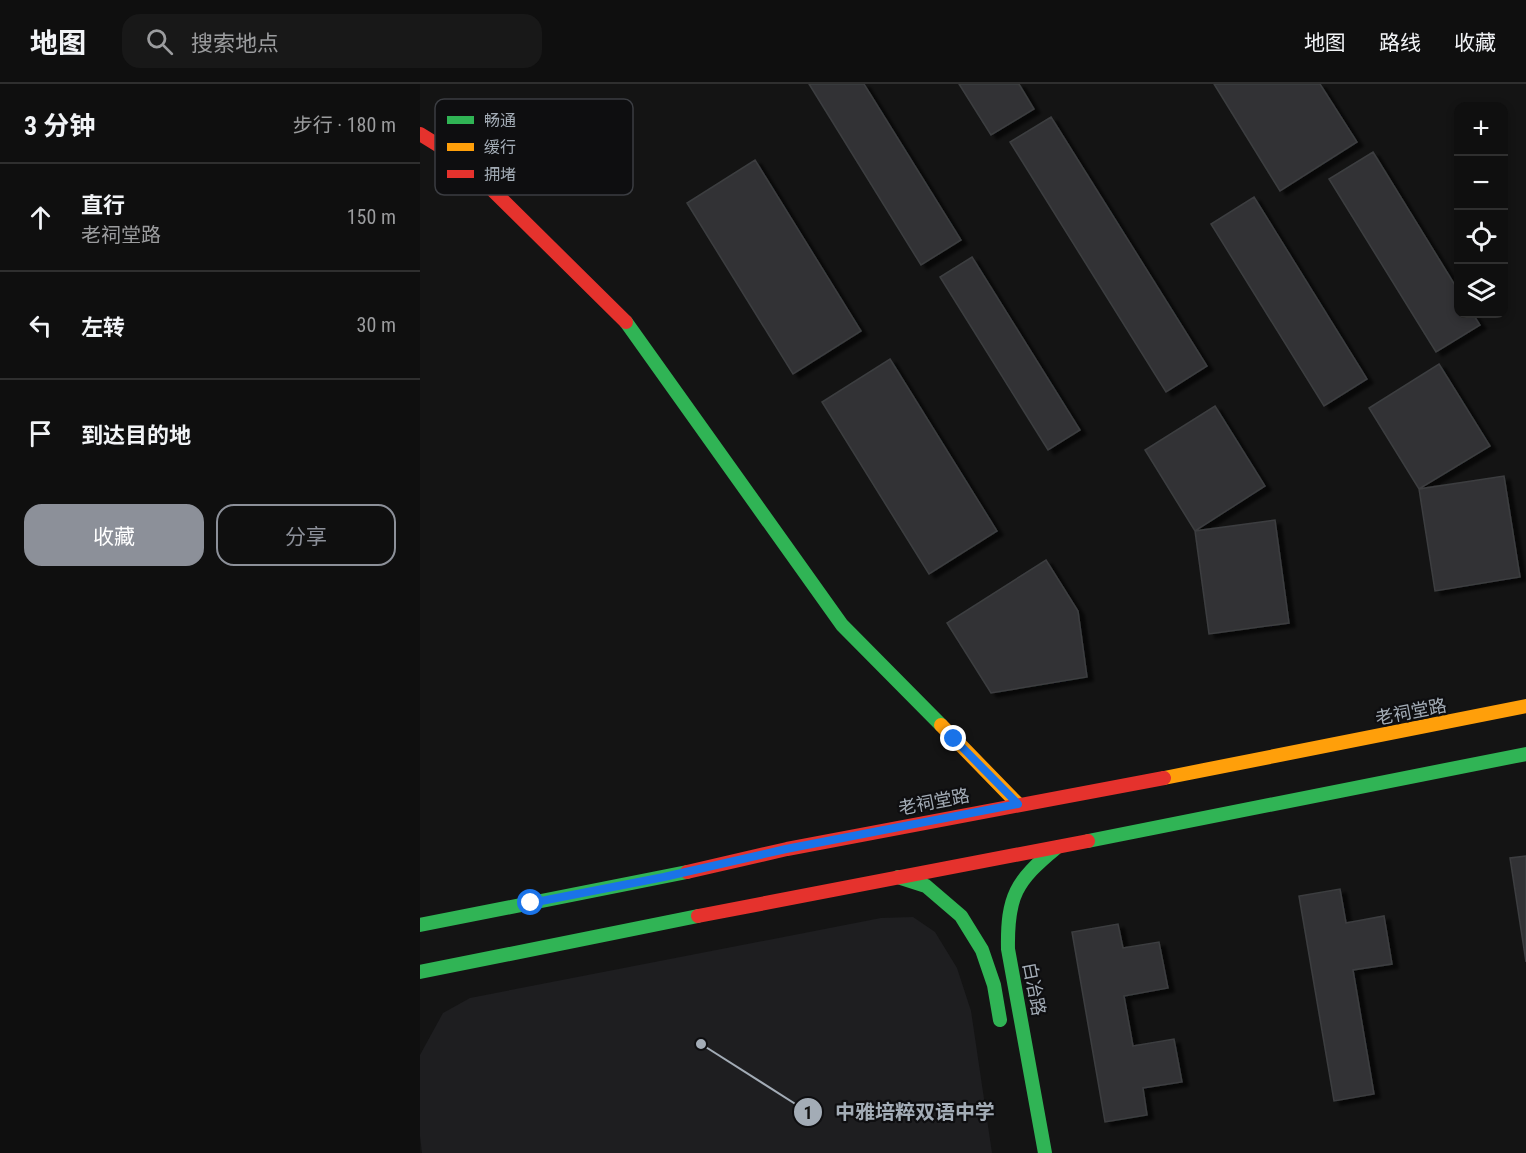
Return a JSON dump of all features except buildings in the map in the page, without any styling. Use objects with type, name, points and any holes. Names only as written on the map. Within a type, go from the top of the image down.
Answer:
[{"type":"main road","points":[[420,134],[435,143]]},
{"type":"main road","points":[[497,195],[631,327],[842,625],[1018,804]]},
{"type":"main road","points":[[1471,718],[1517,694]]},
{"type":"main road","name":"老祠堂路","points":[[420,925],[664,877],[786,849],[1526,706]]},
{"type":"main road","points":[[420,972],[1525,755]]},
{"type":"main road","name":"白冶路","points":[[1045,1153],[1008,949],[1006,922],[1010,900],[1021,879],[1056,848]]},
{"type":"main road","points":[[898,877],[926,886],[961,916],[982,950],[994,985],[1002,1030]]},
{"type":"shaded area","points":[[913,917],[935,932],[957,968],[971,1011],[992,1153],[422,1153],[420,1055],[443,1013],[470,998],[881,918]]},
{"type":"traffic: fast","points":[[626,322],[842,625],[941,725]]},
{"type":"traffic: fast","points":[[1088,841],[1526,754]]},
{"type":"traffic: fast","points":[[1045,1153],[1008,949],[1008,931],[1012,902],[1023,880],[1056,848]]},
{"type":"traffic: fast","points":[[420,925],[687,872]]},
{"type":"traffic: fast","points":[[898,877],[926,886],[961,916],[982,950],[994,985],[1000,1020]]},
{"type":"traffic: fast","points":[[420,972],[698,916]]},
{"type":"traffic: slow","points":[[1164,778],[1526,706]]},
{"type":"traffic: slow","points":[[941,725],[1018,804]]},
{"type":"traffic: jam","points":[[420,134],[435,143]]},
{"type":"traffic: jam","points":[[497,195],[626,322]]},
{"type":"traffic: jam","points":[[687,872],[787,849],[1164,778]]},
{"type":"traffic: jam","points":[[698,916],[1088,841]]},
{"type":"place","name":"中雅培粹双语中学","points":[[701,1044]]},
{"type":"route","points":[[531,903],[664,877],[786,849],[1018,804],[954,739]]}]
